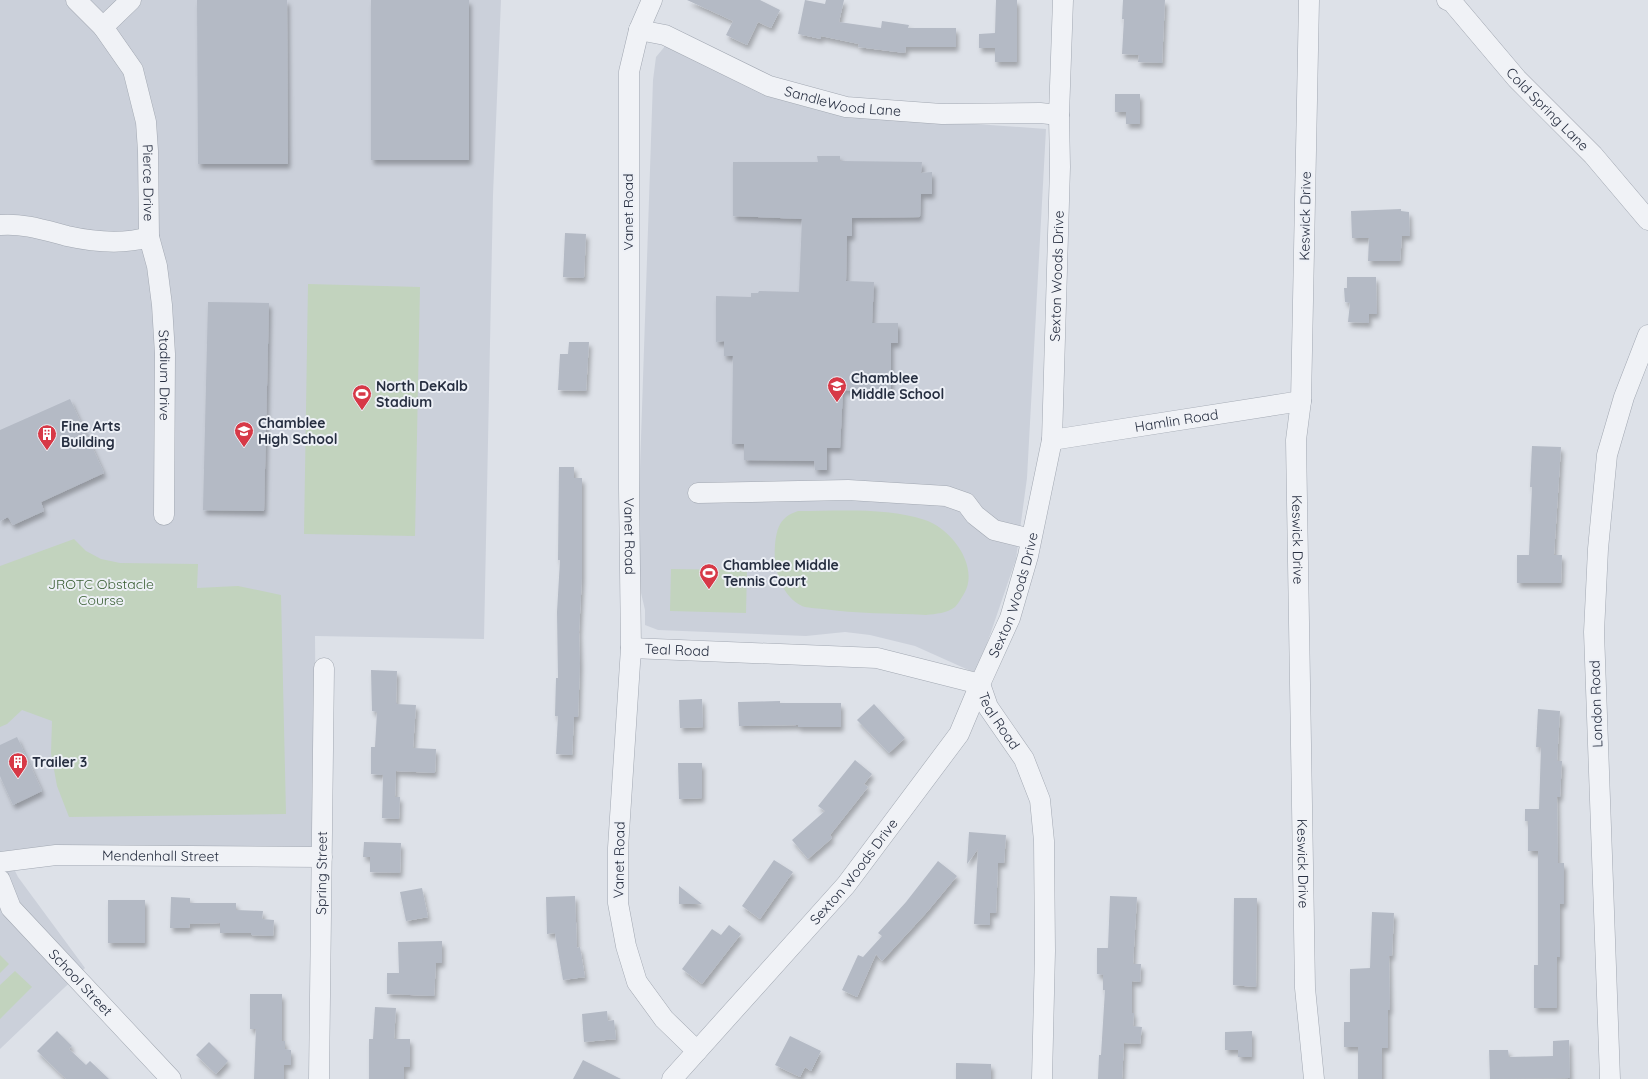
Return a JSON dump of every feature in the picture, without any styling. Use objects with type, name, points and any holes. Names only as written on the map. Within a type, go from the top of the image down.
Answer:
[{"type":"street","name":"Pierce Drive","points":[[0,225],[13,224],[37,228],[97,242],[134,242],[149,237],[148,151],[141,98],[133,70],[103,27],[76,0]]},
{"type":"street","points":[[103,27],[130,0]]},
{"type":"street","name":"Vanet Road","points":[[652,0],[639,30],[629,72],[628,142],[631,648],[618,848],[618,903],[626,946],[637,982],[664,1019],[697,1051]]},
{"type":"street","name":"Sexton Woods Drive","points":[[672,1079],[846,884],[960,734],[980,684],[1010,618],[1028,556],[1052,440],[1063,0]]},
{"type":"street","name":"Keswick Drive","points":[[1309,0],[1301,401],[1296,440],[1305,980],[1314,1079]]},
{"type":"street","name":"Cold Spring Lane","points":[[1447,0],[1452,2],[1516,79],[1593,155],[1648,220]]},
{"type":"street","name":"SandleWood Lane","points":[[639,30],[665,35],[769,86],[846,107],[942,114],[1040,113],[1059,116]]},
{"type":"street","name":"Stadium Drive","points":[[149,237],[157,266],[165,354],[164,515]]},
{"type":"street","name":"London Road","points":[[1610,1079],[1594,632],[1598,549],[1607,455],[1624,397],[1648,335]]},
{"type":"street","name":"Hamlin Road","points":[[1052,440],[1301,401]]},
{"type":"street","points":[[698,493],[848,490],[946,496],[966,503],[975,514],[994,530],[1031,539]]},
{"type":"street","name":"Teal Road","points":[[631,648],[877,658],[980,684],[988,707],[1024,759],[1040,800],[1044,841],[1045,951],[1042,1079]]},
{"type":"street","name":"Spring Street","points":[[319,1079],[324,668]]},
{"type":"street","name":"Mendenhall Street","points":[[0,862],[56,855],[322,857]]},
{"type":"street","name":"School Street","points":[[0,880],[11,908],[171,1079]]},
{"type":"shaded area","name":"Chamblee High School","points":[[0,0],[501,0],[493,195],[484,639],[315,636],[317,868],[250,859],[60,860],[14,869],[18,877],[85,968],[0,1049]]},
{"type":"shaded area","name":"Chamblee Middle School","points":[[666,45],[877,117],[1046,129],[1027,478],[1016,559],[979,667],[973,672],[915,646],[870,635],[845,632],[806,636],[658,630],[645,625],[645,610],[638,580],[639,498],[653,80],[656,57]]},
{"type":"green space","name":"North DeKalb Stadium","points":[[308,284],[420,287],[415,536],[304,534]]},
{"type":"green space","points":[[798,511],[879,511],[910,516],[925,520],[935,525],[954,541],[962,552],[969,575],[967,586],[962,597],[952,609],[945,612],[926,615],[861,613],[802,606],[794,601],[783,588],[775,562],[775,545],[778,528],[787,516]]},
{"type":"green space","name":"JROTC Obstacle Course","points":[[74,539],[86,551],[101,559],[120,563],[198,564],[197,588],[238,586],[281,595],[286,814],[69,817],[57,786],[51,753],[52,721],[22,710],[7,724],[0,727],[0,566]]},
{"type":"green space","name":"Chamblee Middle Tennis Court","points":[[671,569],[747,570],[746,613],[670,611]]},
{"type":"green space","points":[[0,955],[9,964],[0,973]]},
{"type":"green space","points":[[15,971],[32,987],[0,1019],[0,985]]},
{"type":"building","points":[[197,0],[287,0],[288,164],[198,164]]},
{"type":"building","points":[[371,0],[469,0],[469,160],[371,160]]},
{"type":"building","points":[[687,0],[760,0],[780,10],[771,28],[758,22],[747,45],[726,35],[733,21]]},
{"type":"building","points":[[805,0],[825,4],[826,0],[844,0],[839,22],[881,28],[882,21],[909,25],[908,28],[956,28],[956,47],[906,47],[905,53],[858,47],[859,44],[821,36],[821,39],[798,34]]},
{"type":"building","points":[[996,0],[1017,0],[1017,62],[995,62],[995,48],[979,48],[979,34],[995,33]]},
{"type":"building","points":[[1123,0],[1165,0],[1162,63],[1138,62],[1139,55],[1122,54],[1124,19],[1122,19]]},
{"type":"building","points":[[1115,94],[1140,94],[1140,124],[1126,124],[1126,112],[1115,112]]},
{"type":"building","name":"Chamblee Middle School","points":[[817,156],[840,156],[840,161],[922,162],[921,173],[932,172],[932,194],[921,194],[920,217],[852,218],[852,236],[847,236],[846,281],[874,282],[872,323],[898,323],[898,343],[891,343],[891,392],[843,390],[840,448],[827,448],[827,470],[815,470],[814,461],[744,460],[744,444],[732,444],[733,356],[724,356],[724,341],[716,342],[716,296],[751,297],[751,293],[758,293],[759,291],[799,292],[802,219],[733,216],[733,162],[818,162]]},
{"type":"building","points":[[1401,209],[1401,211],[1409,212],[1410,236],[1402,236],[1400,261],[1368,261],[1369,238],[1352,238],[1351,211]]},
{"type":"building","points":[[565,233],[586,234],[584,278],[563,277]]},
{"type":"building","points":[[1347,277],[1376,277],[1377,314],[1369,314],[1369,323],[1348,322],[1350,303],[1345,302],[1344,288],[1347,288]]},
{"type":"building","points":[[208,302],[269,303],[264,511],[203,510]]},
{"type":"building","points":[[569,342],[589,342],[586,391],[558,390],[560,354],[568,354]]},
{"type":"building","name":"Fine Arts Building","points":[[70,399],[104,473],[41,502],[44,511],[13,525],[8,517],[0,521],[0,430]]},
{"type":"building","points":[[1532,446],[1561,447],[1554,555],[1562,555],[1561,583],[1517,583],[1517,555],[1529,555]]},
{"type":"building","points":[[559,467],[574,467],[574,478],[582,478],[582,577],[579,632],[580,664],[578,717],[574,717],[572,755],[556,754],[558,716],[555,716],[556,678],[558,678],[557,612],[560,560],[558,560]]},
{"type":"building","points":[[371,670],[397,671],[396,704],[416,705],[413,748],[436,749],[435,773],[396,771],[395,797],[400,797],[399,819],[382,818],[383,775],[371,774],[371,747],[375,747],[377,712],[372,711]]},
{"type":"building","points":[[702,699],[703,727],[680,728],[679,700]]},
{"type":"building","points":[[780,701],[780,703],[841,703],[841,727],[798,727],[798,725],[739,726],[738,702]]},
{"type":"building","points":[[874,704],[905,738],[889,753],[857,720]]},
{"type":"building","points":[[1538,709],[1560,711],[1557,761],[1562,761],[1560,797],[1557,797],[1558,863],[1564,863],[1564,904],[1560,904],[1560,957],[1557,957],[1557,1008],[1534,1008],[1534,965],[1538,965],[1538,851],[1528,851],[1528,821],[1525,821],[1525,809],[1539,809],[1541,747],[1536,747]]},
{"type":"building","points":[[17,737],[42,791],[13,805],[0,776],[0,745]]},
{"type":"building","points":[[855,760],[872,774],[864,784],[868,787],[830,835],[832,838],[808,859],[792,840],[825,811],[818,806]]},
{"type":"building","points":[[678,763],[702,763],[702,798],[679,799]]},
{"type":"building","points":[[969,832],[1006,835],[1004,863],[998,863],[996,913],[990,913],[990,925],[974,924],[978,849],[967,864]]},
{"type":"building","points":[[364,842],[401,843],[400,873],[370,872],[370,857],[363,857]]},
{"type":"building","points":[[774,860],[793,872],[760,919],[742,906]]},
{"type":"building","points":[[938,861],[957,876],[927,912],[882,961],[876,954],[857,997],[842,990],[858,955],[863,957],[882,936],[878,933],[906,902]]},
{"type":"building","points":[[679,886],[702,904],[679,904]]},
{"type":"building","points":[[422,888],[428,917],[406,921],[400,892]]},
{"type":"building","points":[[575,896],[577,948],[580,947],[585,977],[563,980],[555,933],[547,934],[546,897]]},
{"type":"building","points":[[1110,896],[1137,897],[1133,964],[1141,964],[1140,982],[1132,981],[1132,1013],[1134,1013],[1133,1026],[1142,1027],[1140,1044],[1124,1043],[1122,1079],[1098,1079],[1105,990],[1103,990],[1103,975],[1097,974],[1097,948],[1108,948]]},
{"type":"building","points":[[171,897],[190,898],[190,903],[236,903],[236,910],[263,911],[262,919],[274,920],[273,936],[251,935],[251,933],[220,933],[220,923],[190,924],[189,928],[170,928]]},
{"type":"building","points":[[1234,898],[1257,898],[1256,987],[1233,985]]},
{"type":"building","points":[[108,900],[145,900],[145,943],[108,943]]},
{"type":"building","points":[[1372,912],[1394,913],[1392,956],[1389,956],[1390,1010],[1388,1010],[1388,1048],[1382,1048],[1382,1079],[1358,1079],[1358,1047],[1344,1047],[1344,1022],[1350,1022],[1350,969],[1370,968]]},
{"type":"building","points":[[729,925],[741,934],[702,984],[682,969],[712,929],[721,935]]},
{"type":"building","points":[[442,941],[442,963],[436,963],[434,996],[387,994],[387,973],[399,973],[398,942]]},
{"type":"building","points":[[250,994],[282,994],[282,1041],[285,1041],[285,1049],[291,1050],[291,1065],[284,1065],[284,1079],[254,1079],[256,1029],[250,1029]]},
{"type":"building","points":[[375,1007],[396,1008],[394,1039],[410,1039],[410,1067],[404,1067],[404,1079],[369,1079],[369,1039],[373,1039]]},
{"type":"building","points":[[607,1011],[608,1021],[614,1020],[616,1039],[584,1042],[582,1014]]},
{"type":"building","points":[[57,1031],[72,1046],[69,1049],[86,1065],[90,1061],[109,1079],[66,1079],[37,1051]]},
{"type":"building","points":[[1252,1031],[1252,1057],[1238,1057],[1238,1050],[1225,1050],[1225,1032]]},
{"type":"building","points":[[790,1036],[821,1051],[811,1071],[805,1067],[800,1077],[775,1065]]},
{"type":"building","points":[[1569,1040],[1570,1078],[1490,1079],[1489,1050],[1508,1050],[1509,1057],[1553,1056],[1553,1041]]},
{"type":"building","points":[[209,1042],[228,1061],[216,1074],[196,1055]]},
{"type":"building","points":[[583,1060],[621,1079],[573,1079]]},
{"type":"building","points":[[956,1063],[991,1064],[991,1079],[956,1079]]},
{"type":"place","name":"Chamblee Middle School","points":[[837,403]]},
{"type":"place","name":"North DeKalb Stadium","points":[[362,411]]},
{"type":"place","name":"Chamblee High School","points":[[244,448]]},
{"type":"place","name":"Fine Arts Building","points":[[47,451]]},
{"type":"place","name":"Chamblee Middle Tennis Court","points":[[709,590]]},
{"type":"place","name":"Trailer 3","points":[[18,779]]}]
